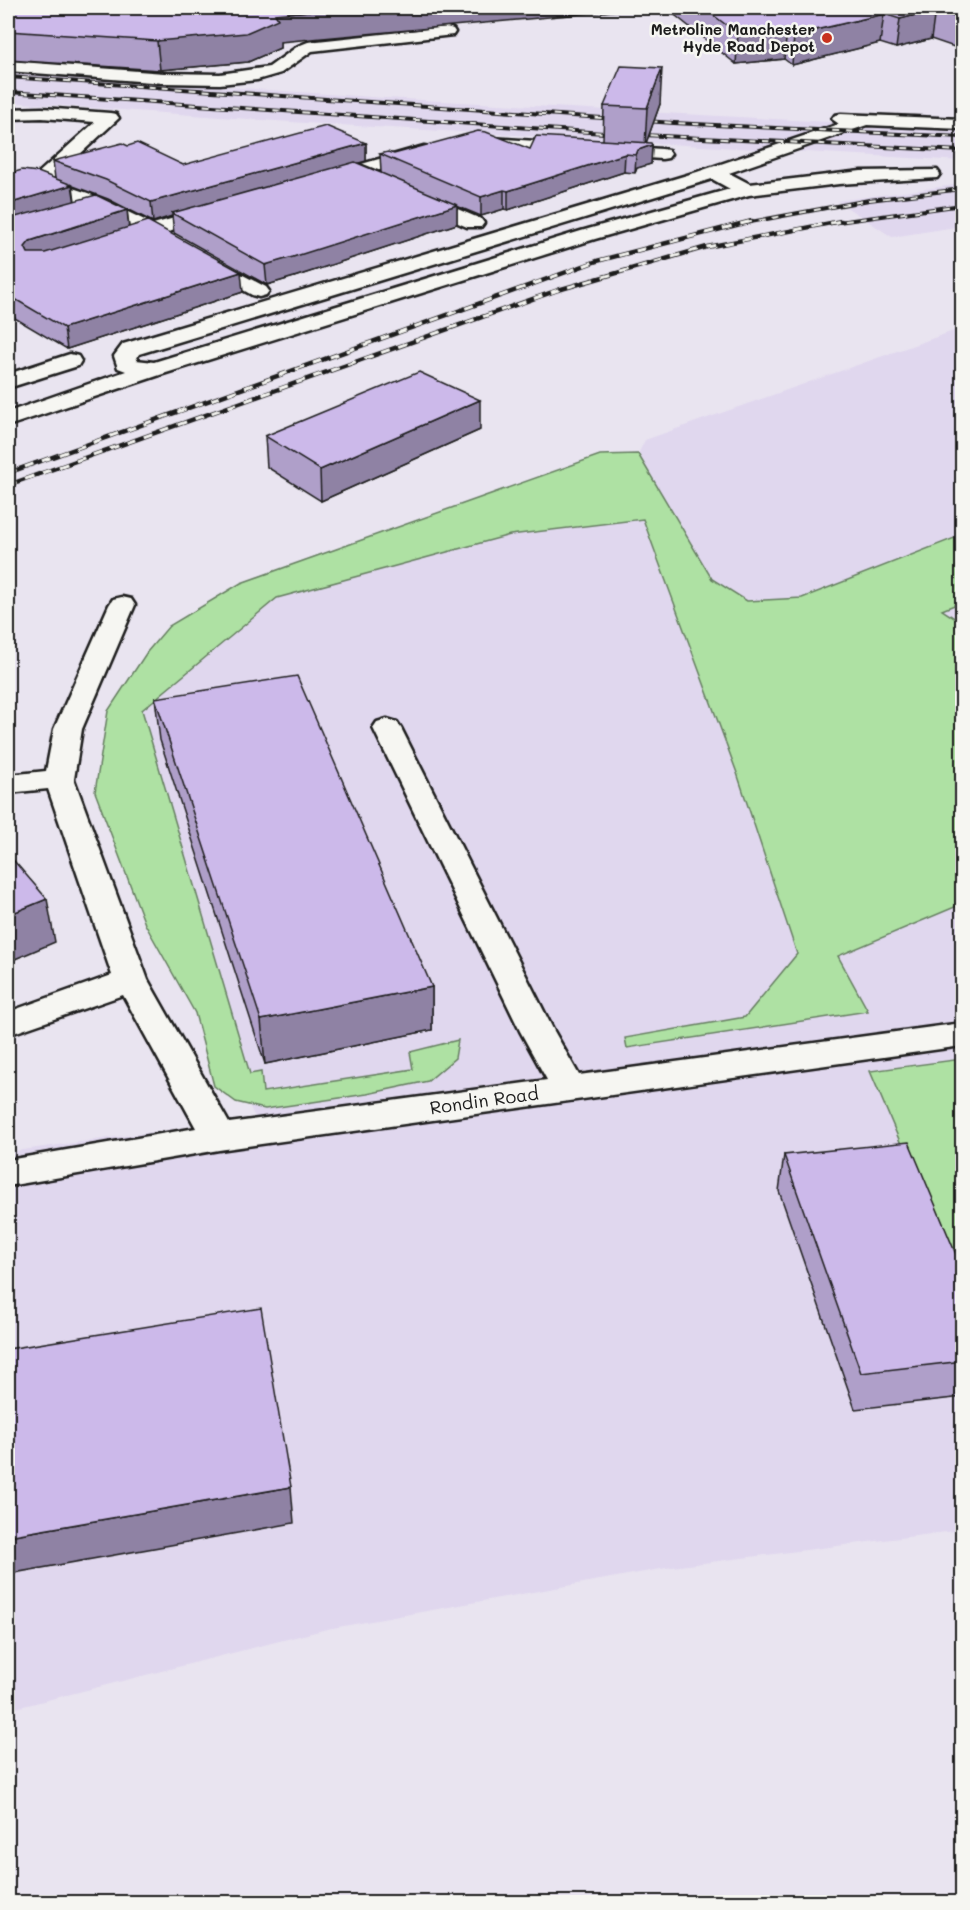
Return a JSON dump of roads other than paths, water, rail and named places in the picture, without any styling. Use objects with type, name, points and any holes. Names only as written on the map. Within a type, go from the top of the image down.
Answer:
[{"type":"street","points":[[8,66],[206,79],[275,70],[292,60],[308,46],[447,32]]},
{"type":"street","points":[[8,114],[42,113],[110,118],[39,182]]},
{"type":"street","points":[[818,118],[963,124]]},
{"type":"street","points":[[155,369],[137,368],[126,363],[125,356],[131,349],[714,173],[862,121]]},
{"type":"street","points":[[310,185],[453,144],[662,154]]},
{"type":"street","points":[[356,171],[474,223]]},
{"type":"street","points":[[714,173],[747,190]]},
{"type":"street","points":[[8,419],[155,369],[588,235],[747,190],[816,179],[931,174]]},
{"type":"street","points":[[8,178],[39,182],[71,191],[151,231],[259,291]]},
{"type":"street","points":[[69,214],[100,206]]},
{"type":"street","points":[[123,242],[151,231],[230,208]]},
{"type":"street","points":[[8,359],[31,374]]},
{"type":"street","points":[[8,381],[70,361]]},
{"type":"street","points":[[122,605],[68,729],[59,779],[131,980],[219,1137]]},
{"type":"street","points":[[387,729],[531,1021],[569,1089]]},
{"type":"street","points":[[8,784],[59,779]]},
{"type":"street","points":[[8,1024],[131,980]]},
{"type":"street","name":"Rondin Road","points":[[8,1173],[219,1137],[569,1089],[959,1028]]},
{"type":"railway","points":[[8,77],[674,123],[962,137]]},
{"type":"railway","points":[[8,92],[604,133],[962,151]]},
{"type":"railway","points":[[745,223],[869,200],[962,189]]},
{"type":"railway","points":[[831,223],[962,205]]},
{"type":"railway","points":[[8,473],[597,261],[752,221]]},
{"type":"railway","points":[[8,485],[558,290],[707,247],[841,221]]},
{"type":"place","name":"Metroline Manchester Hyde Road Depot","points":[[827,38]]}]
